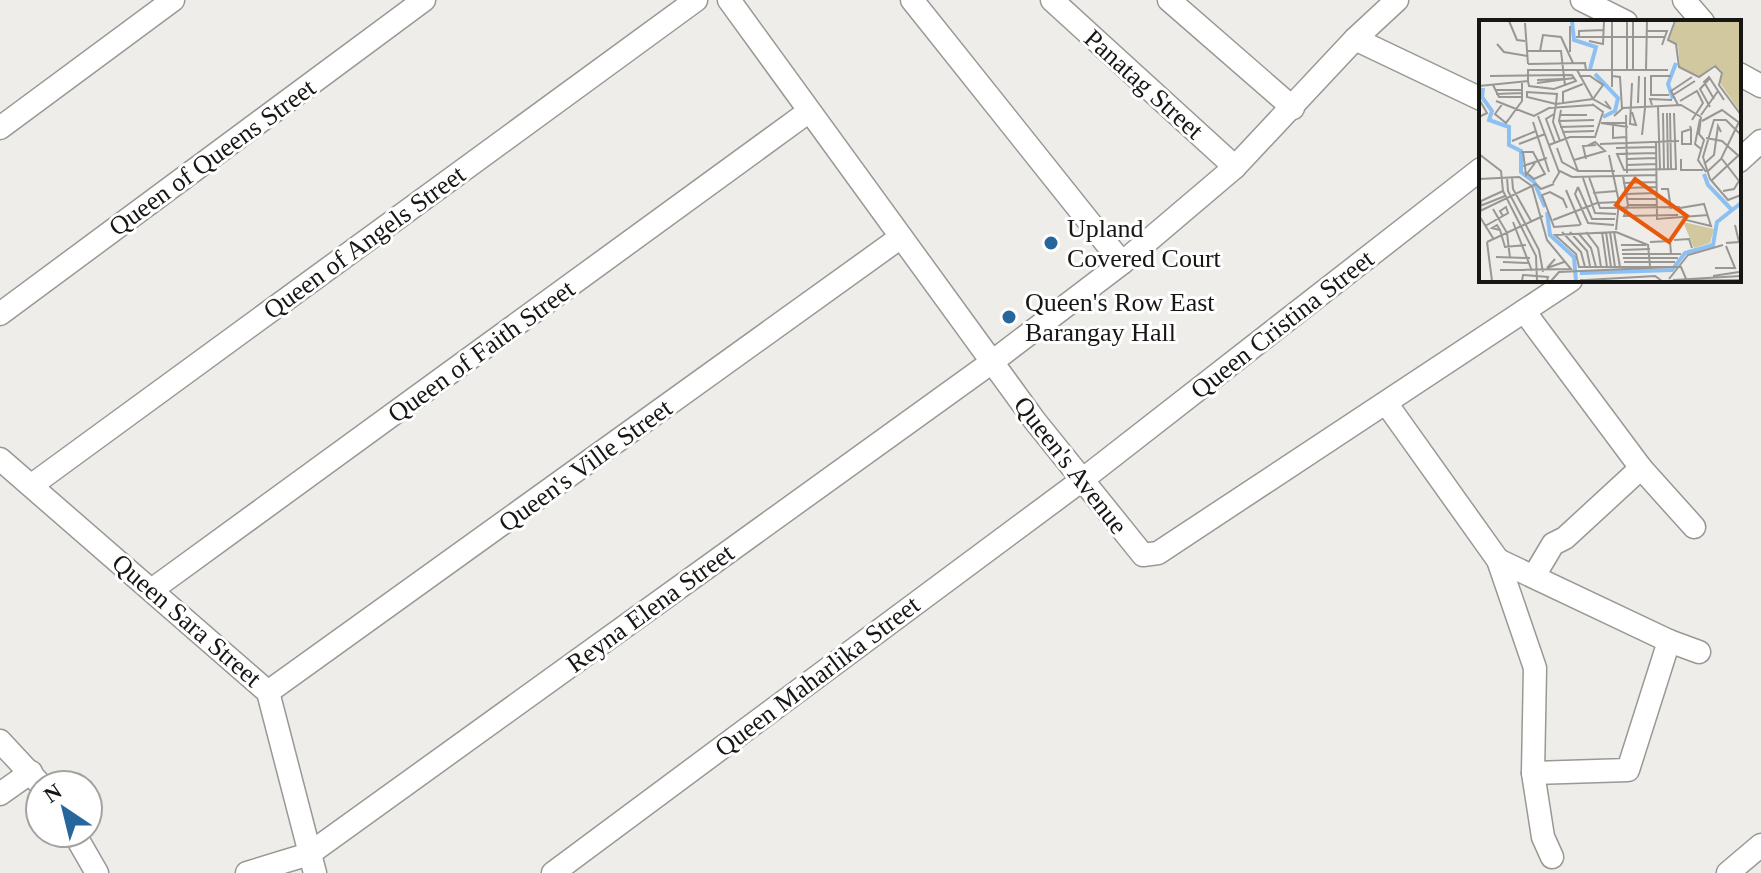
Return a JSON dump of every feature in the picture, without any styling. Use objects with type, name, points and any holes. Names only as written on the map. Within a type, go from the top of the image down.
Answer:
[{"type":"street","points":[[0,128],[173,0]]},
{"type":"street","name":"Queen of Queens Street","points":[[0,314],[424,0]]},
{"type":"street","name":"Queen of Angels Street","points":[[32,485],[696,0]]},
{"type":"street","name":"Queen's Avenue","points":[[729,0],[992,362],[1143,555],[1158,553],[1568,282]]},
{"type":"street","points":[[912,0],[1122,263]]},
{"type":"street","name":"Panatag Street","points":[[1052,0],[1235,167]]},
{"type":"street","points":[[1169,0],[1293,108]]},
{"type":"street","name":"Reyna Elena Street","points":[[247,873],[312,864],[992,362],[1122,263],[1235,167],[1355,39],[1397,0]]},
{"type":"street","points":[[1582,0],[1622,20]]},
{"type":"street","points":[[1687,1],[1701,20]]},
{"type":"street","points":[[1355,39],[1479,98]]},
{"type":"street","name":"Queen of Faith Street","points":[[153,589],[808,112]]},
{"type":"street","points":[[1741,159],[1761,141]]},
{"type":"street","name":"Queen Cristina Street","points":[[1082,480],[1479,171]]},
{"type":"street","name":"Queen's Ville Street","points":[[268,692],[901,237]]},
{"type":"street","points":[[1524,311],[1641,468],[1694,527]]},
{"type":"street","points":[[1386,403],[1498,560],[1535,668],[1533,773],[1543,837],[1552,857]]},
{"type":"street","name":"Queen Sara Street","points":[[0,459],[268,692],[312,864]]},
{"type":"street","points":[[1534,576],[1553,544],[1565,538],[1641,468]]},
{"type":"street","name":"Queen Maharlika Street","points":[[553,873],[1082,480]]},
{"type":"street","points":[[1498,560],[1669,641],[1699,652]]},
{"type":"street","points":[[1533,773],[1628,770],[1669,641]]},
{"type":"street","points":[[0,741],[27,769]]},
{"type":"street","points":[[0,794],[24,783]]},
{"type":"street","points":[[1728,873],[1761,845]]},
{"type":"street","points":[[83,849],[97,873]]},
{"type":"place","name":"Upland Covered Court","points":[[1051,243]]},
{"type":"place","name":"Queen's Row East Barangay Hall","points":[[1009,317]]}]
